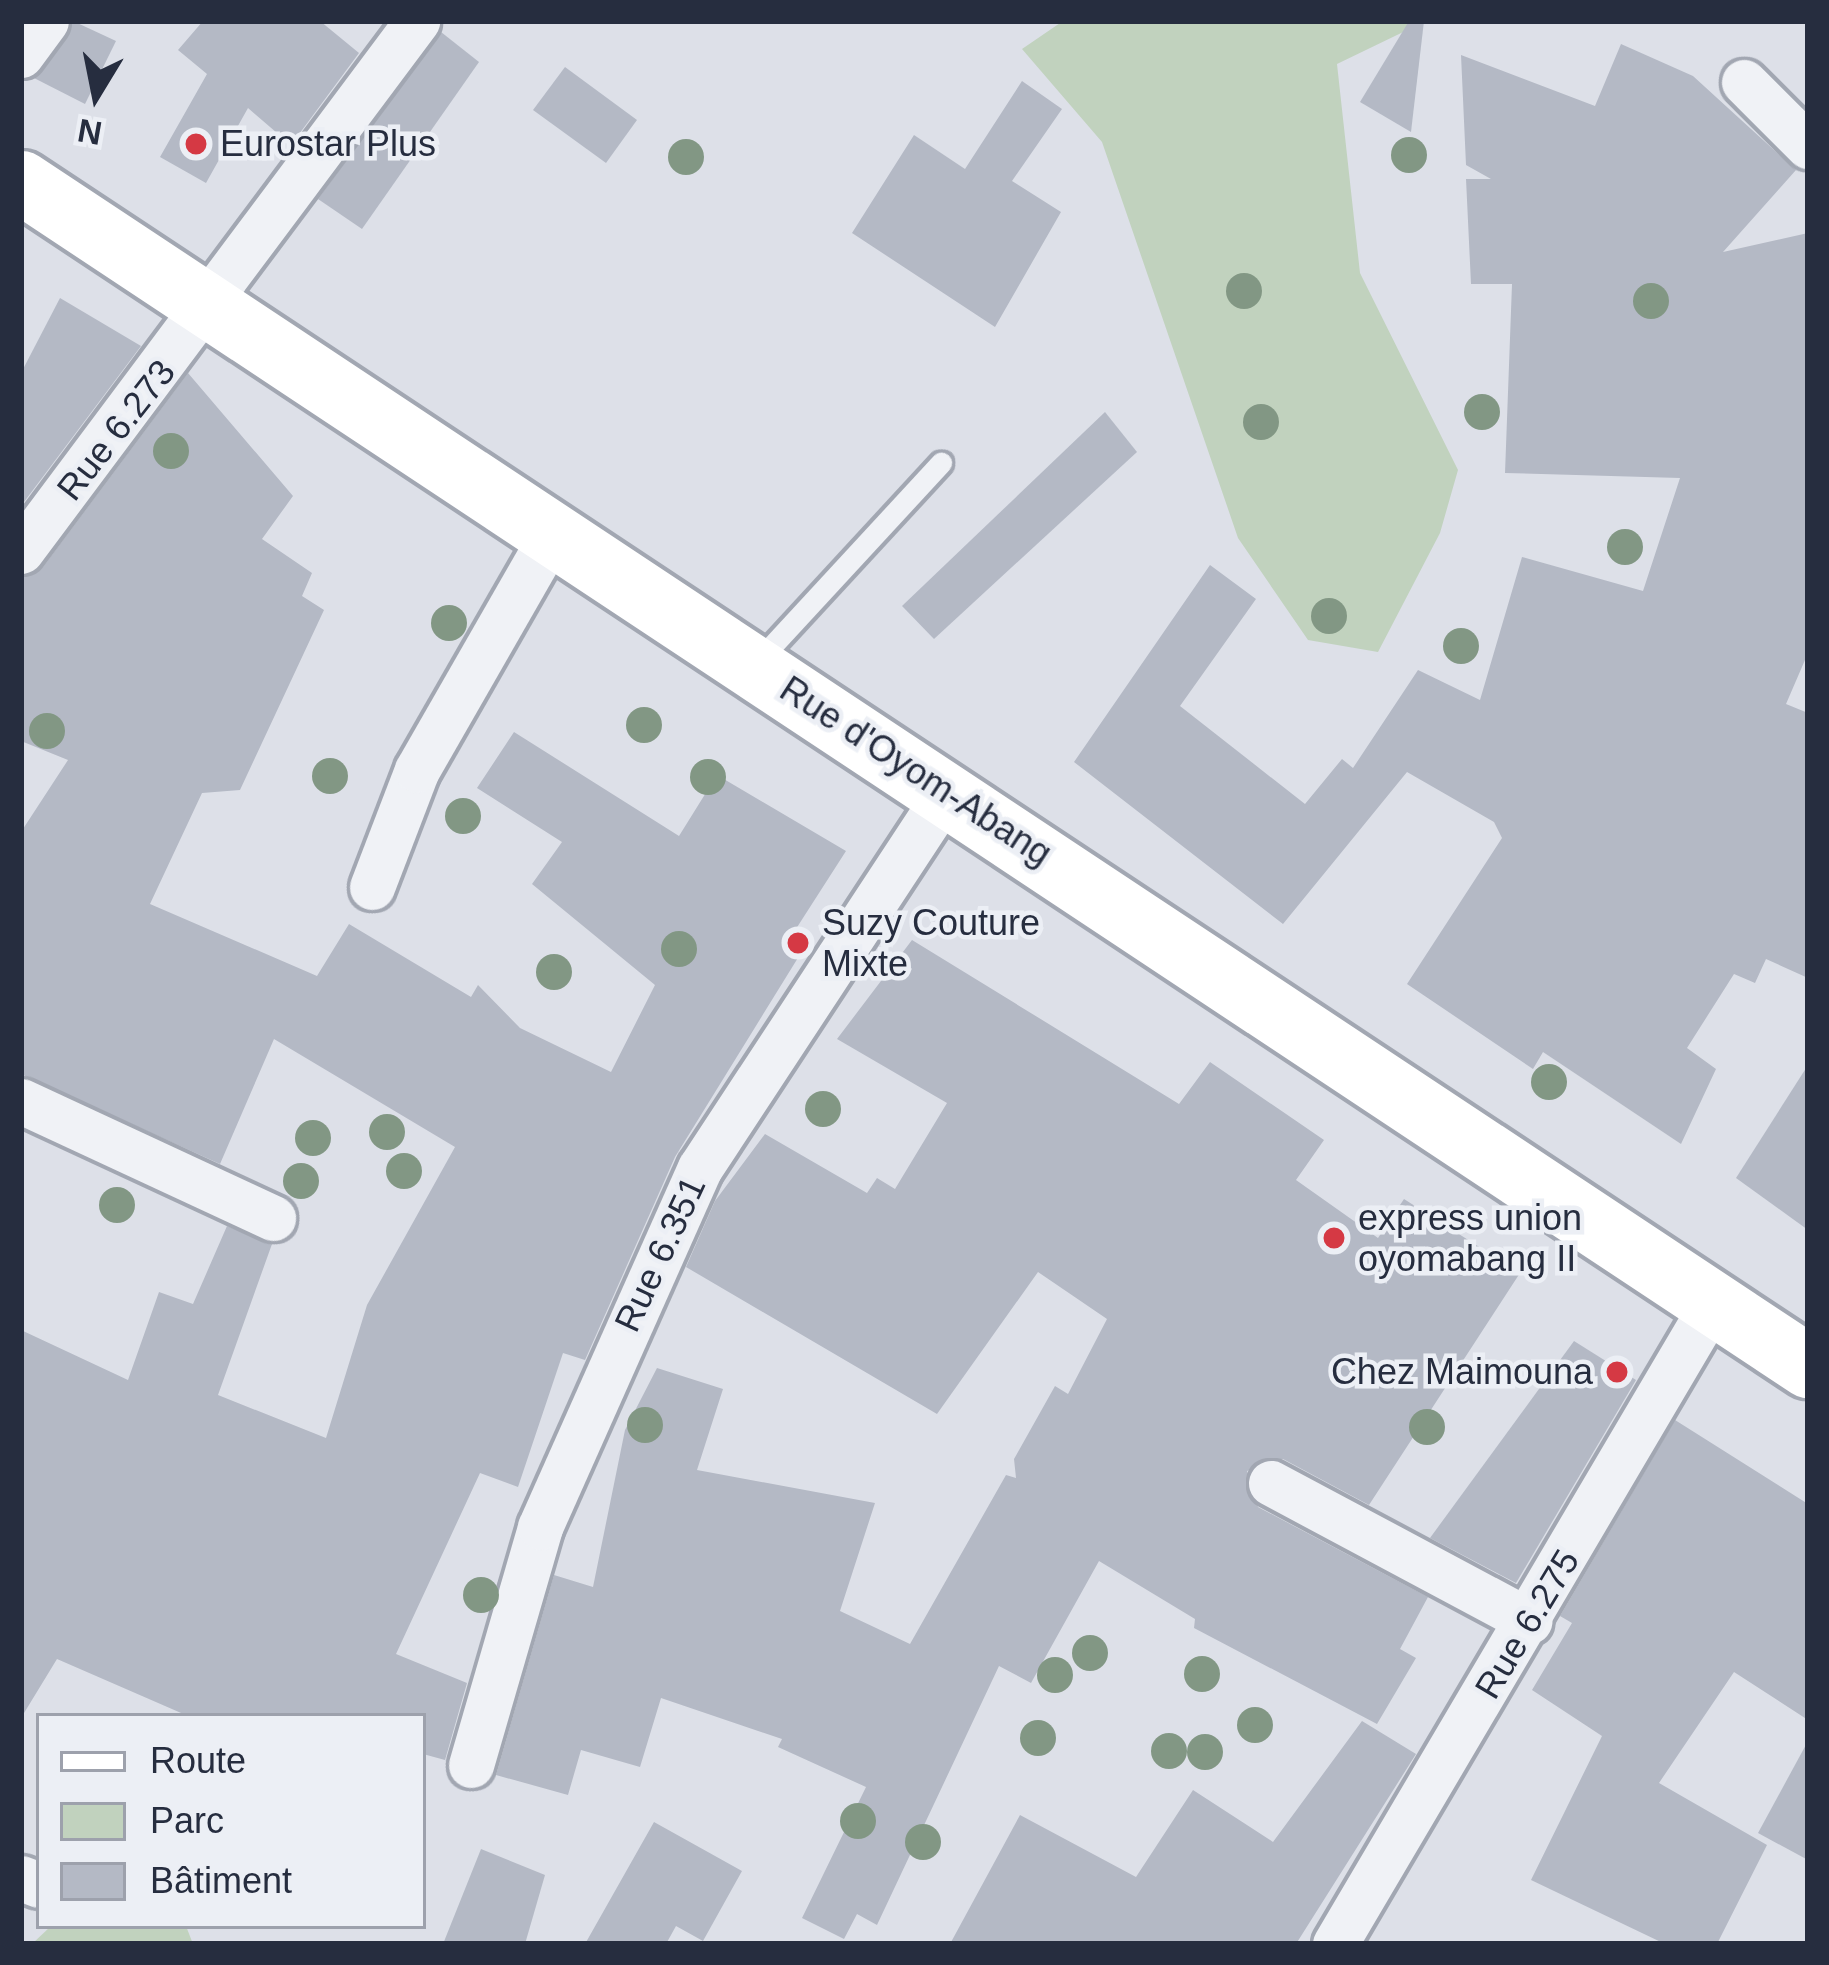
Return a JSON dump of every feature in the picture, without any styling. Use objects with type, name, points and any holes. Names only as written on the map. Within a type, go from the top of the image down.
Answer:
[{"type":"main road","name":"Rue d'Oyom-Abang","points":[[21,182],[948,791],[1808,1366]]},
{"type":"street","points":[[21,55],[46,21]]},
{"type":"street","name":"Rue 6.273","points":[[21,551],[211,310],[417,21]]},
{"type":"street","points":[[1744,82],[1808,146]]},
{"type":"street","points":[[373,886],[417,770],[553,533]]},
{"type":"street","name":"Rue 6.351","points":[[471,1765],[540,1527],[700,1168],[948,791]]},
{"type":"street","points":[[21,1101],[273,1217]]},
{"type":"street","name":"Rue 6.275","points":[[1335,1944],[1714,1301]]},
{"type":"street","points":[[1271,1484],[1529,1621]]},
{"type":"lane","points":[[755,665],[941,463]]},
{"type":"green space","points":[[1063,21],[1426,21],[1337,64],[1360,273],[1458,470],[1440,533],[1378,652],[1308,640],[1238,538],[1102,142],[1022,49]]},
{"type":"green space","points":[[48,1929],[187,1929],[193,1944],[32,1944]]},
{"type":"building","points":[[73,21],[116,41],[85,104],[34,78]]},
{"type":"building","points":[[203,21],[320,21],[359,53],[291,145],[248,108],[206,183],[160,157],[207,74],[178,50]]},
{"type":"building","points":[[1409,21],[1424,21],[1411,132],[1360,102]]},
{"type":"building","points":[[441,32],[479,62],[362,229],[318,199]]},
{"type":"building","points":[[1621,44],[1693,76],[1796,170],[1723,252],[1808,233],[1808,653],[1786,704],[1808,713],[1808,978],[1766,959],[1755,983],[1734,974],[1687,1048],[1716,1069],[1681,1144],[1543,1052],[1533,1069],[1407,984],[1502,838],[1494,822],[1407,772],[1283,924],[1074,762],[1210,565],[1256,599],[1180,706],[1305,804],[1342,759],[1353,768],[1418,670],[1480,700],[1522,557],[1643,591],[1680,478],[1505,473],[1512,284],[1471,284],[1466,179],[1491,179],[1466,165],[1461,55],[1595,106]]},
{"type":"building","points":[[565,67],[637,120],[606,163],[533,110]]},
{"type":"building","points":[[1022,81],[1062,109],[1012,181],[1061,212],[995,327],[852,233],[914,135],[965,169]]},
{"type":"building","points":[[60,298],[141,346],[21,506],[21,373]]},
{"type":"building","points":[[188,373],[293,496],[262,539],[312,573],[302,596],[324,610],[240,790],[202,793],[150,904],[317,976],[349,924],[471,997],[478,985],[520,1028],[611,1072],[655,985],[532,884],[562,842],[477,788],[514,732],[679,836],[717,775],[846,851],[794,932],[809,940],[675,1157],[585,1360],[563,1353],[518,1487],[480,1473],[396,1654],[467,1683],[445,1760],[426,1755],[426,1713],[181,1713],[57,1659],[21,1718],[21,1330],[128,1380],[159,1292],[193,1304],[227,1226],[272,1244],[218,1395],[326,1438],[367,1305],[455,1147],[274,1039],[220,1164],[21,1074],[21,832],[68,760],[21,741],[21,578],[43,567]]},
{"type":"building","points":[[1105,412],[1137,452],[934,639],[902,606]]},
{"type":"building","points":[[912,940],[1179,1104],[1210,1062],[1324,1140],[1296,1180],[1378,1238],[1404,1199],[1520,1273],[1369,1505],[1283,1459],[1247,1471],[1258,1507],[1428,1597],[1400,1649],[1416,1658],[1377,1724],[1194,1628],[1195,1619],[1099,1561],[1031,1683],[999,1666],[877,1925],[857,1914],[844,1939],[802,1918],[866,1787],[778,1747],[782,1739],[661,1698],[640,1767],[581,1750],[568,1795],[496,1775],[554,1575],[593,1587],[625,1430],[657,1368],[723,1389],[697,1470],[875,1503],[840,1611],[910,1644],[1006,1475],[1016,1478],[1014,1459],[1055,1386],[1068,1394],[1107,1319],[1038,1272],[937,1414],[686,1267],[715,1201],[765,1134],[867,1193],[877,1178],[895,1189],[947,1103],[837,1039]]},
{"type":"building","points":[[1808,1065],[1808,1230],[1736,1178]]},
{"type":"building","points":[[1574,1341],[1636,1380],[1516,1583],[1430,1538]]},
{"type":"building","points":[[1675,1420],[1808,1504],[1808,1720],[1734,1672],[1659,1783],[1767,1845],[1717,1944],[1665,1944],[1531,1880],[1602,1736],[1532,1690],[1572,1623],[1560,1616]]},
{"type":"building","points":[[1362,1721],[1416,1754],[1296,1944],[950,1944],[1020,1815],[1136,1877],[1193,1790],[1273,1842]]},
{"type":"building","points":[[1808,1741],[1808,1860],[1758,1833]]},
{"type":"building","points":[[654,1822],[742,1871],[703,1941],[676,1926],[666,1944],[585,1944]]},
{"type":"building","points":[[481,1849],[545,1875],[525,1944],[443,1944]]},
{"type":"place","name":"Eurostar Plus","points":[[196,144]]},
{"type":"place","name":"Suzy Couture Mixte","points":[[798,943]]},
{"type":"place","name":"express union oyomabang II","points":[[1334,1238]]},
{"type":"place","name":"Chez Maimouna","points":[[1617,1372]]}]
